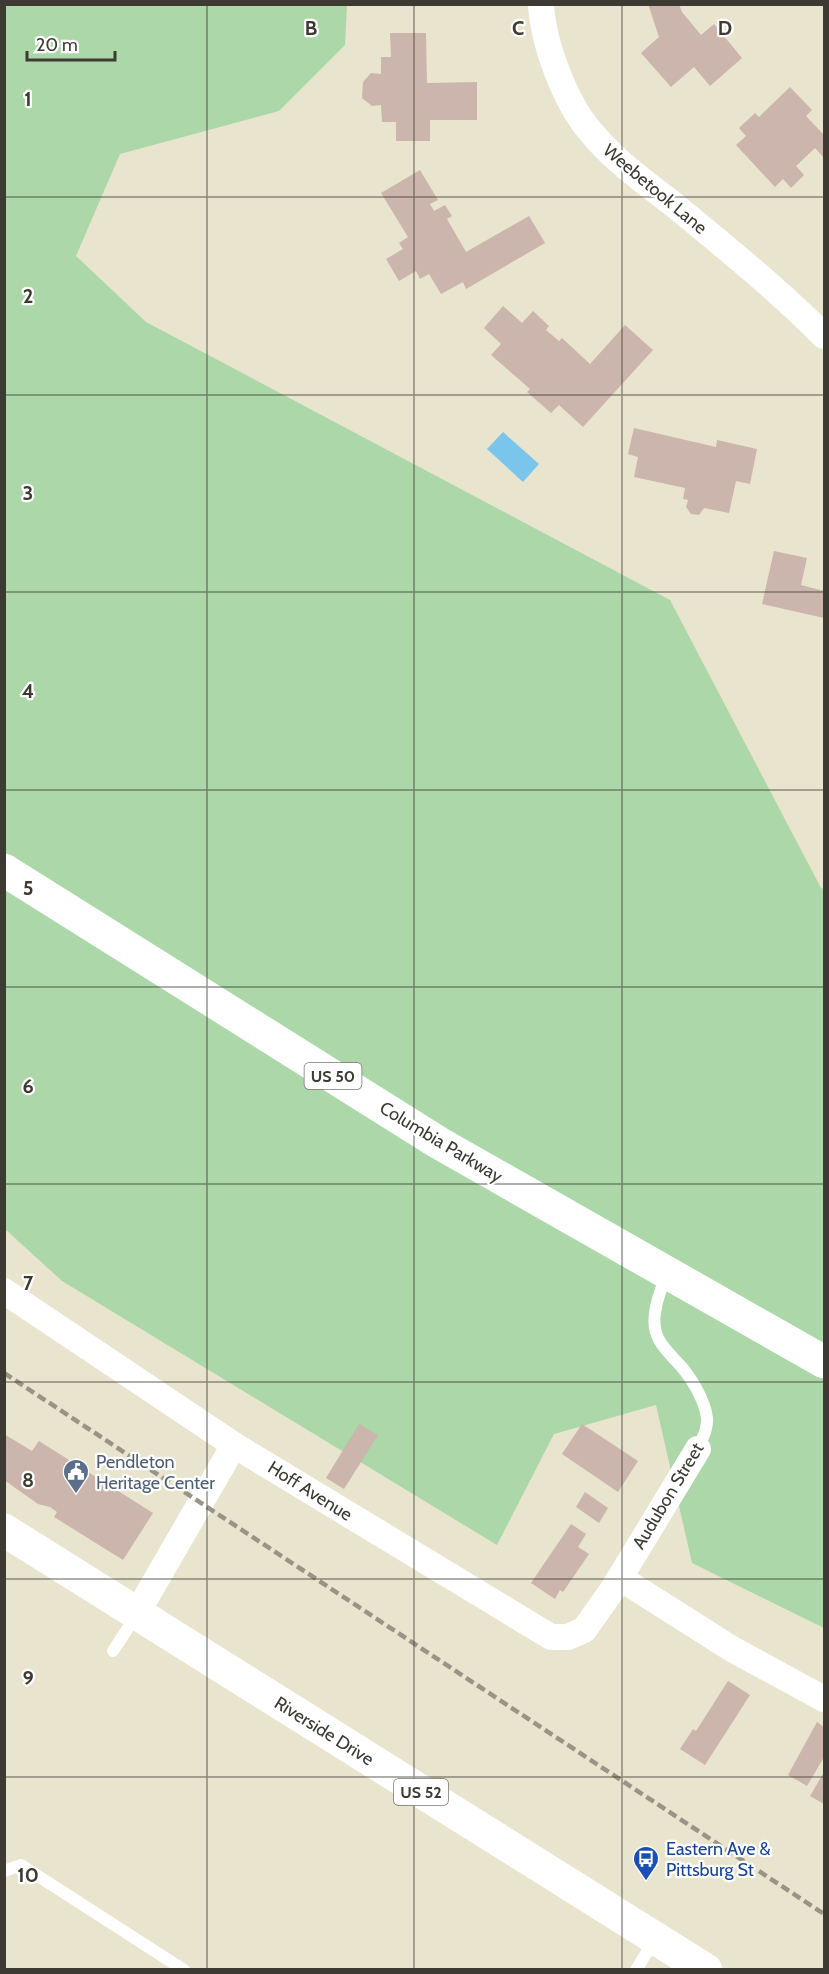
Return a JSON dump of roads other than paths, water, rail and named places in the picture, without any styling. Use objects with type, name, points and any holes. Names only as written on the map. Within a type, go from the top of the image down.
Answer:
[{"type":"main road","name":"Columbia Parkway","points":[[4,870],[439,1143],[825,1362]]},
{"type":"main road","name":"Riverside Drive","points":[[4,1530],[706,1970]]},
{"type":"street","name":"Weebetook Lane","points":[[541,4],[551,54],[570,99],[588,129],[617,161],[745,263],[825,336]]},
{"type":"street","name":"Hoff Avenue","points":[[4,1291],[234,1445],[551,1637],[568,1637],[584,1630],[616,1584]]},
{"type":"street","points":[[137,1613],[234,1445]]},
{"type":"street","name":"Audubon Street","points":[[616,1584],[698,1449]]},
{"type":"street","points":[[616,1584],[825,1699]]},
{"type":"lane","name":"Audubon Street","points":[[667,1272],[655,1310],[655,1329],[662,1346],[680,1364],[695,1387],[707,1418],[706,1432],[698,1449]]},
{"type":"lane","points":[[113,1651],[137,1613]]},
{"type":"lane","points":[[4,1871],[21,1865],[184,1970]]},
{"type":"lane","points":[[636,1970],[656,1938]]},
{"type":"water","points":[[503,432],[539,464],[523,482],[487,449]]},
{"type":"railway","points":[[4,1373],[824,1914]]},
{"type":"place","name":"Pendleton Heritage Center","points":[[76,1495]]},
{"type":"place","name":"Eastern Ave & Pittsburg St","points":[[646,1882]]}]
